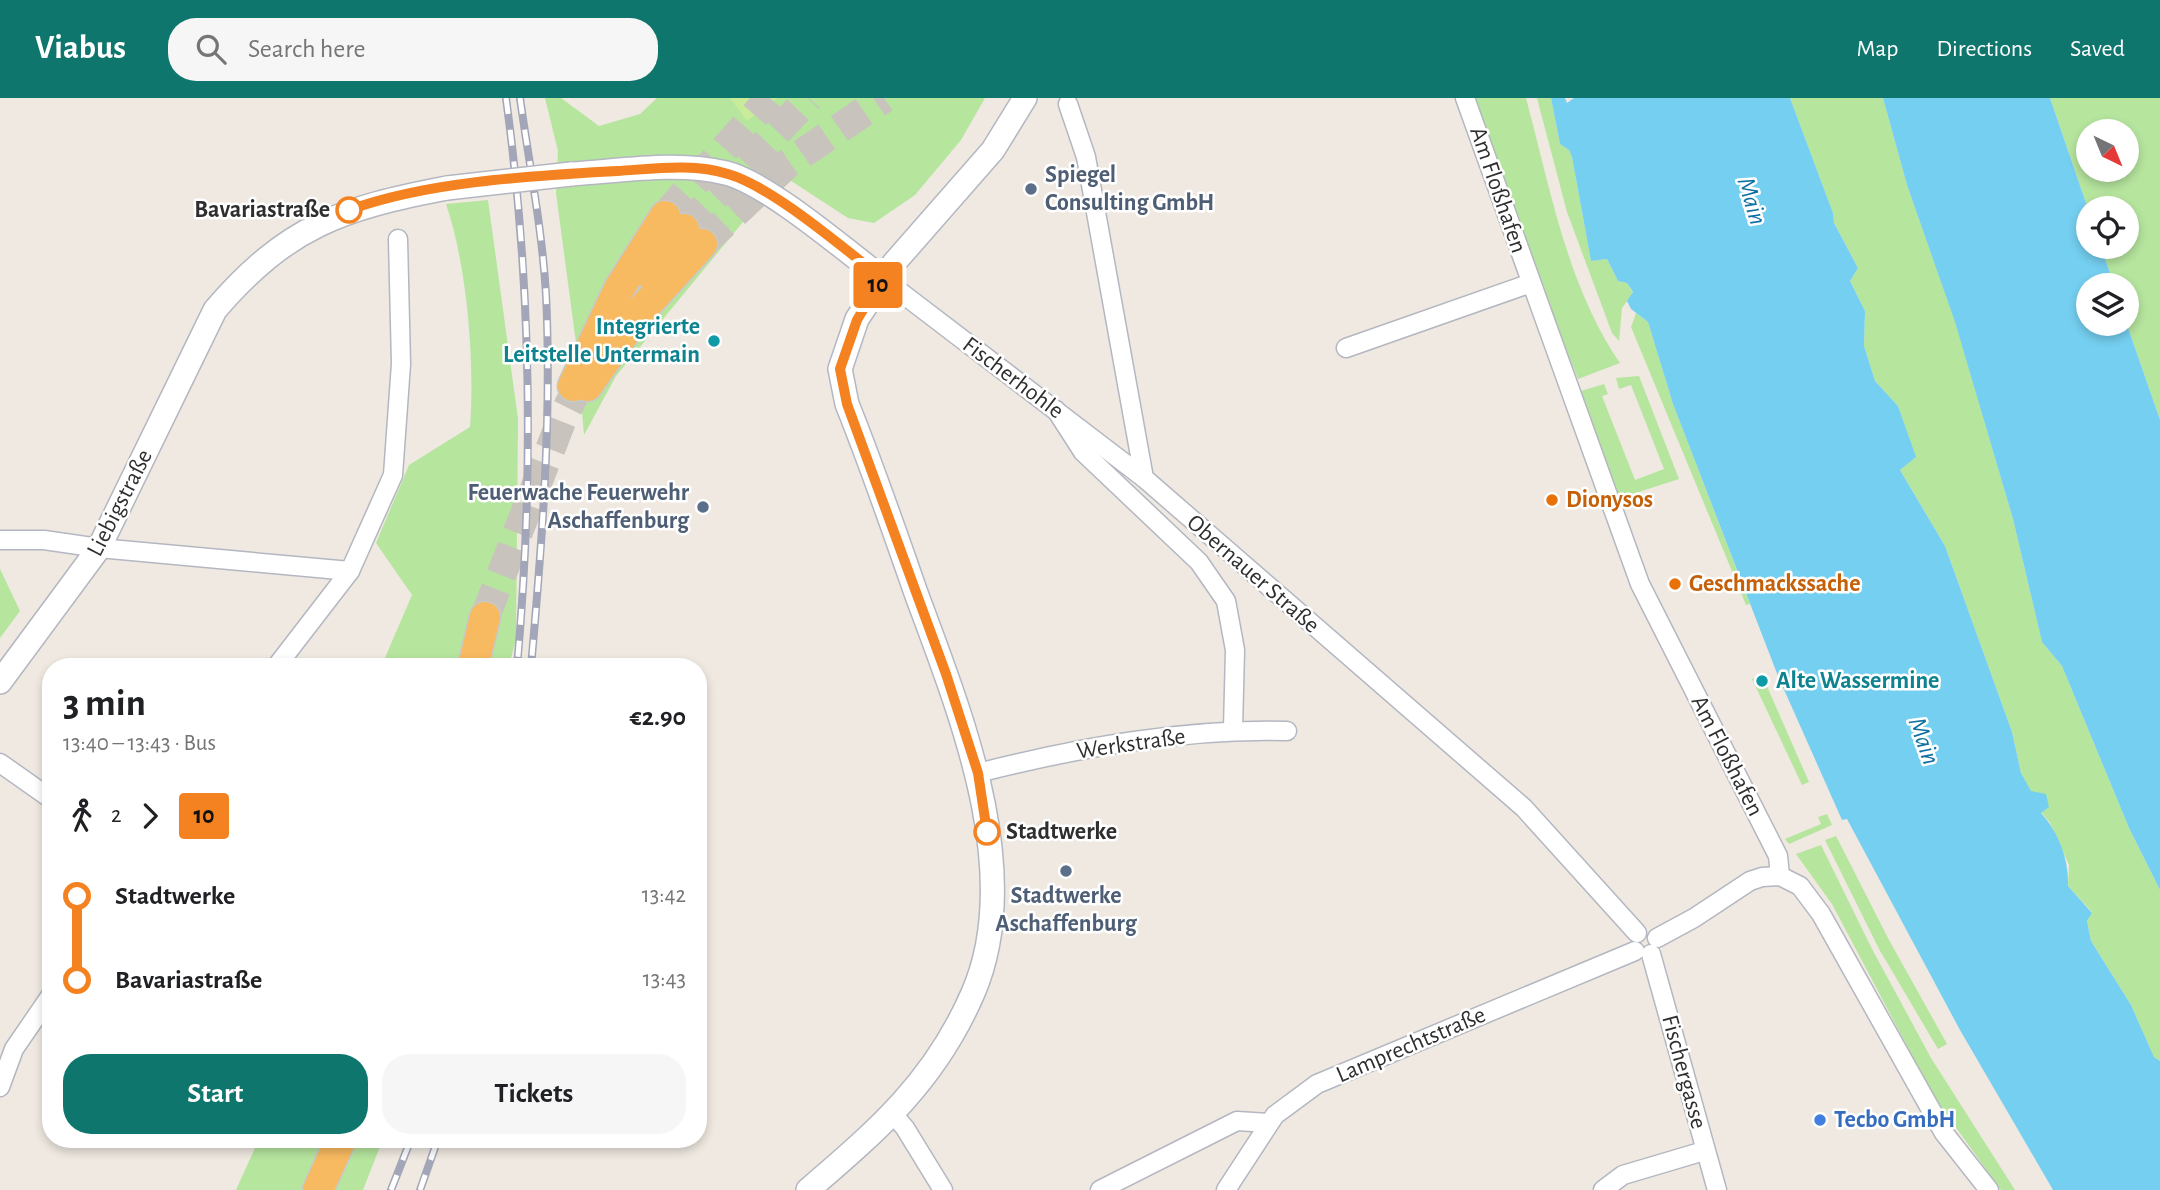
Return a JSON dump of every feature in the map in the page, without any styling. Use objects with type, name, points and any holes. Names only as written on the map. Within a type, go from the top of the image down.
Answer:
[{"type":"highway","points":[[577,389],[629,302],[684,230]]},
{"type":"highway","points":[[474,658],[485,617]]},
{"type":"highway","points":[[318,1190],[337,1148]]},
{"type":"street","points":[[808,1190],[909,1098],[942,1052],[974,992],[992,914],[992,873],[978,773],[946,674],[847,404],[840,369],[857,320],[882,278],[993,150],[1025,98]]},
{"type":"street","name":"Am Floßhafen","points":[[1465,98],[1640,584],[1778,856],[1780,876]]},
{"type":"street","points":[[1068,104],[1086,157],[1144,478]]},
{"type":"street","name":"Liebigstraße","points":[[0,681],[99,548],[215,310],[264,261],[299,234],[331,217],[397,197],[447,188],[571,174],[676,167],[727,173],[755,185],[882,278]]},
{"type":"street","points":[[283,658],[350,571],[393,475],[401,364],[398,239]]},
{"type":"street","name":"Fischerhohle","points":[[882,278],[1144,478]]},
{"type":"street","name":"Am Floßhafen","points":[[1346,348],[1531,283]]},
{"type":"street","name":"Obernauer Straße","points":[[1056,410],[1083,452],[1199,562],[1226,601],[1235,650],[1233,729]]},
{"type":"street","name":"Obernauer Straße","points":[[1144,478],[1524,808],[1645,944]]},
{"type":"street","points":[[0,540],[44,540],[99,548],[350,571]]},
{"type":"street","name":"Werkstraße","points":[[978,773],[1040,757],[1233,729],[1287,731]]},
{"type":"street","points":[[0,764],[42,793]]},
{"type":"street","points":[[1780,876],[1800,886],[1821,914],[1944,1133],[1989,1190]]},
{"type":"street","name":"Lamprechtstraße","points":[[1226,1190],[1275,1115],[1317,1084],[1645,944],[1694,918],[1750,881],[1780,876]]},
{"type":"street","name":"Fischergasse","points":[[1645,944],[1717,1190]]},
{"type":"street","points":[[0,1087],[14,1049],[42,1008]]},
{"type":"street","points":[[892,1114],[905,1128],[943,1190]]},
{"type":"street","points":[[1100,1190],[1237,1121],[1269,1123]]},
{"type":"street","points":[[1602,1190],[1623,1175],[1704,1151]]},
{"type":"green space","points":[[545,98],[561,98],[599,126],[640,114],[657,98],[985,98],[961,140],[915,195],[874,223],[848,218],[785,177],[757,205],[616,376],[584,435],[576,343],[556,193],[558,151]]},
{"type":"green space","points":[[730,98],[777,98],[747,121]]},
{"type":"green space","points":[[1473,98],[1526,98],[1552,201],[1573,269],[1586,302],[1620,363],[1578,379],[1525,248]]},
{"type":"green space","points":[[1537,98],[1551,98],[1560,144],[1569,150],[1572,157],[1591,261],[1607,259],[1618,281],[1627,283],[1633,293],[1622,308],[1619,341],[1612,333],[1567,212]]},
{"type":"green space","points":[[1790,98],[1883,98],[1907,185],[1955,321],[2013,519],[2042,642],[2062,666],[2129,828],[2160,890],[2160,1061],[2154,1057],[2131,1005],[2091,941],[2087,921],[2092,912],[2068,886],[2069,865],[2050,823],[2041,812],[2021,773],[2012,732],[1945,546],[1900,470],[1915,457],[1898,406],[1875,381],[1864,346],[1865,311],[1850,281],[1858,268],[1834,223],[1833,213]]},
{"type":"green space","points":[[2050,98],[2160,98],[2160,420],[2131,336],[2139,336],[2139,273],[2110,273],[2105,259],[2139,259],[2139,196],[2084,196],[2079,182],[2139,182],[2139,119],[2076,119],[2076,174]]},
{"type":"green space","points":[[488,200],[518,419],[516,638],[511,658],[385,658],[412,595],[376,543],[409,465],[470,427],[468,314],[459,255],[446,204]]},
{"type":"green space","points":[[1636,313],[1648,322],[1673,404],[1750,604],[1746,605],[1631,327]]},
{"type":"green space","points":[[1639,376],[1679,479],[1617,499],[1581,391],[1604,384],[1608,394],[1602,396],[1635,480],[1664,469],[1631,385],[1619,389],[1616,378]]},
{"type":"green space","points":[[0,569],[20,611],[0,638]]},
{"type":"green space","points":[[1762,675],[1809,782],[1802,785],[1752,679]]},
{"type":"green space","points":[[1827,814],[1832,825],[1789,844],[1785,839],[1821,824],[1818,817]]},
{"type":"green space","points":[[1836,836],[1889,940],[1947,1044],[1938,1049],[1879,949],[1825,840]]},
{"type":"green space","points":[[1821,845],[1872,949],[1931,1058],[2015,1190],[2001,1190],[1934,1097],[1832,904],[1796,854]]},
{"type":"green space","points":[[255,1148],[379,1148],[363,1190],[236,1190]]},
{"type":"water","name":"Main","points":[[1551,98],[1565,98],[1567,103],[1574,98],[1790,98],[1833,213],[1834,223],[1858,268],[1850,281],[1865,311],[1864,346],[1875,381],[1898,406],[1916,457],[1900,470],[1945,546],[2012,732],[2021,773],[2031,791],[2046,794],[2049,807],[2041,813],[2062,847],[2068,886],[2092,913],[2087,921],[2091,941],[2131,1005],[2154,1057],[2160,1061],[2160,1190],[2053,1190],[1960,1030],[1847,819],[1842,820],[1778,676],[1673,404],[1648,322],[1631,309],[1627,301],[1633,292],[1627,283],[1618,281],[1607,259],[1591,261],[1572,157],[1569,150],[1560,144]]},
{"type":"water","points":[[1883,98],[2050,98],[2076,174],[2076,182],[2079,182],[2084,196],[2076,196],[2076,259],[2105,259],[2110,273],[2076,273],[2076,336],[2131,336],[2160,420],[2160,890],[2129,828],[2062,666],[2042,642],[2013,519],[1955,322],[1907,185]]},
{"type":"tunnel","points":[[665,216],[770,98]]},
{"type":"tunnel","points":[[684,229],[809,98]]},
{"type":"tunnel","points":[[702,244],[787,164],[884,98]]},
{"type":"tunnel","points":[[485,617],[562,419],[577,389]]},
{"type":"railway","points":[[506,98],[521,240],[528,382],[526,524],[518,658]]},
{"type":"railway","points":[[520,98],[542,245],[548,341],[545,480],[532,658]]},
{"type":"railway","points":[[391,1190],[407,1148]]},
{"type":"railway","points":[[420,1190],[435,1148]]},
{"type":"bus line","name":"10","points":[[349,210],[397,197],[447,188],[571,174],[676,167],[727,173],[755,185],[882,278],[857,320],[840,369],[847,404],[946,674],[978,773],[987,832]]},
{"type":"place","name":"Spiegel Consulting GmbH","points":[[1031,189]]},
{"type":"place","name":"Bavariastraße","points":[[349,210]]},
{"type":"place","name":"Integrierte Leitstelle Untermain","points":[[714,341]]},
{"type":"place","name":"Dionysos","points":[[1552,500]]},
{"type":"place","name":"Feuerwache Feuerwehr Aschaffenburg","points":[[703,507]]},
{"type":"place","name":"Geschmackssache","points":[[1675,584]]},
{"type":"place","name":"Alte Wassermine","points":[[1762,681]]},
{"type":"place","name":"Stadtwerke","points":[[987,832]]},
{"type":"place","name":"Stadtwerke Aschaffenburg","points":[[1066,871]]},
{"type":"place","name":"Tecbo GmbH","points":[[1820,1120]]}]
